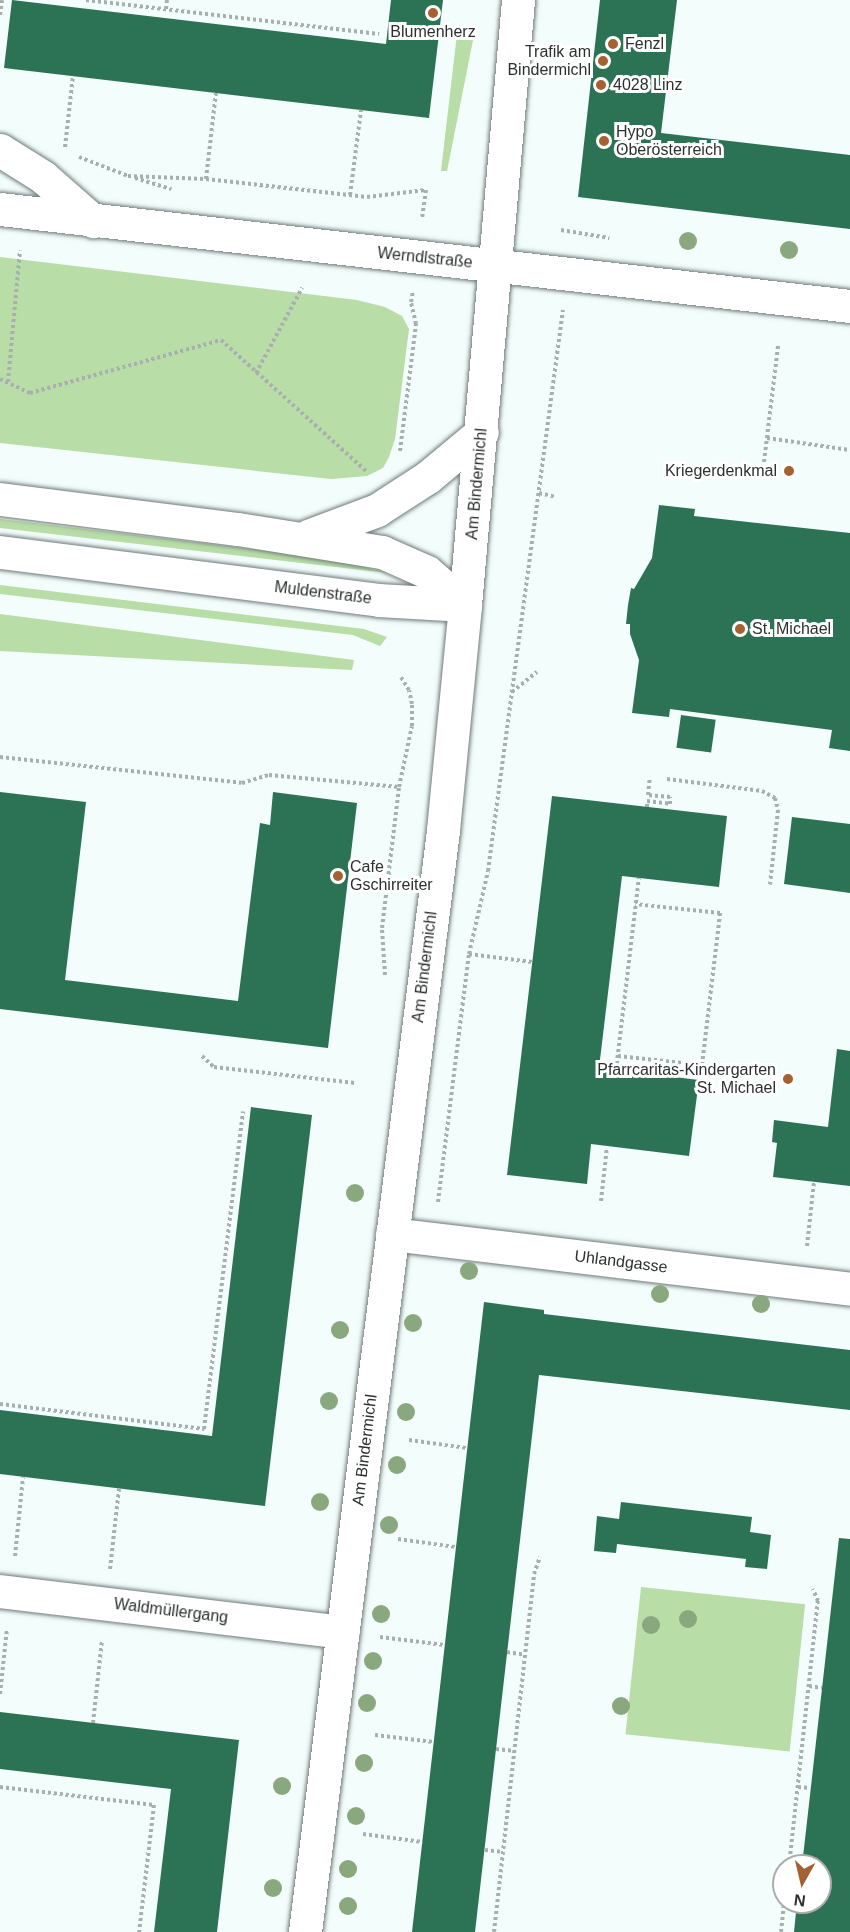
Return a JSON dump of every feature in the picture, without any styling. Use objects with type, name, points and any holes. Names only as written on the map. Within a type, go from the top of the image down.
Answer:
[{"type":"street","name":"Am Bindermichl","points":[[305,1932],[445,808],[482,432],[518,0]]},
{"type":"street","points":[[0,150],[44,177],[93,221]]},
{"type":"street","name":"Werndlstraße","points":[[0,209],[850,306]]},
{"type":"street","points":[[301,538],[352,522],[376,510],[428,477],[482,432]]},
{"type":"street","points":[[0,499],[301,538],[382,552],[410,562],[447,586],[465,605]]},
{"type":"street","name":"Muldenstraße","points":[[0,552],[378,600],[465,605]]},
{"type":"street","name":"Uhlandgasse","points":[[392,1234],[850,1288]]},
{"type":"street","name":"Waldmüllergang","points":[[4,1604],[343,1632]]},
{"type":"path","points":[[0,15],[2,0]]},
{"type":"path","points":[[86,0],[379,34]]},
{"type":"path","points":[[166,9],[167,0]]},
{"type":"path","points":[[64,151],[73,75]]},
{"type":"path","points":[[206,179],[216,93]]},
{"type":"path","points":[[350,195],[361,110]]},
{"type":"path","points":[[128,176],[206,179],[367,197],[426,190],[422,223]]},
{"type":"path","points":[[8,382],[20,251]]},
{"type":"path","points":[[256,373],[302,288]]},
{"type":"path","points":[[398,459],[416,324],[411,302]]},
{"type":"path","points":[[429,1239],[438,1203],[469,954],[488,871],[501,760],[564,308]]},
{"type":"path","points":[[0,379],[30,393],[221,340],[360,468],[376,477]]},
{"type":"path","points":[[764,462],[778,346]]},
{"type":"path","points":[[767,438],[850,450]]},
{"type":"path","points":[[539,493],[556,497]]},
{"type":"path","points":[[512,692],[537,672]]},
{"type":"path","points":[[382,928],[399,787],[412,726],[412,704],[409,690],[401,677]]},
{"type":"path","points":[[0,757],[242,783],[269,775],[399,787]]},
{"type":"path","points":[[647,807],[648,801],[670,804],[670,797],[648,795],[651,777]]},
{"type":"path","points":[[667,779],[762,791],[775,798],[778,810],[770,885]]},
{"type":"path","points":[[616,1070],[639,878]]},
{"type":"path","points":[[618,1056],[702,1065],[720,913],[635,904]]},
{"type":"path","points":[[469,954],[532,962]]},
{"type":"path","points":[[202,1056],[214,1067],[355,1083]]},
{"type":"path","points":[[0,1404],[204,1429],[243,1112]]},
{"type":"path","points":[[601,1201],[607,1147]]},
{"type":"path","points":[[806,1252],[814,1182]]},
{"type":"path","points":[[409,1440],[467,1448]]},
{"type":"path","points":[[15,1559],[23,1477]]},
{"type":"path","points":[[109,1581],[118,1489]]},
{"type":"path","points":[[398,1539],[456,1547]]},
{"type":"path","points":[[494,1932],[534,1574],[540,1557]]},
{"type":"path","points":[[790,1854],[818,1601],[813,1589]]},
{"type":"path","points":[[0,1694],[4,1604]]},
{"type":"path","points":[[93,1723],[103,1629]]},
{"type":"path","points":[[377,1636],[445,1645]]},
{"type":"path","points":[[507,1652],[525,1655]]},
{"type":"path","points":[[809,1686],[822,1688]]},
{"type":"path","points":[[375,1735],[434,1742]]},
{"type":"path","points":[[496,1749],[514,1751]]},
{"type":"path","points":[[0,1787],[154,1805],[139,1932]]},
{"type":"path","points":[[798,1787],[810,1788]]},
{"type":"path","points":[[363,1834],[422,1842]]},
{"type":"path","points":[[485,1850],[504,1851]]},
{"type":"path","points":[[781,1932],[783,1914]]},
{"type":"green space","points":[[457,34],[474,35],[447,171],[441,171]]},
{"type":"green space","points":[[0,257],[357,300],[385,307],[402,316],[409,329],[395,439],[389,457],[383,468],[367,476],[331,479],[0,443]]},
{"type":"green space","points":[[0,519],[335,559],[387,573],[0,528]]},
{"type":"green space","points":[[0,585],[364,629],[387,637],[380,646],[353,635],[0,594]]},
{"type":"green space","points":[[0,614],[354,660],[352,670],[0,651]]},
{"type":"green space","points":[[641,1587],[805,1604],[790,1751],[626,1734]]},
{"type":"building","points":[[12,0],[386,44],[391,0],[443,0],[429,118],[4,68]]},
{"type":"building","points":[[600,0],[677,0],[661,133],[850,155],[850,229],[578,197]]},
{"type":"building","name":"St. Michael","points":[[659,505],[695,509],[694,516],[850,533],[850,751],[829,748],[832,730],[670,709],[669,717],[632,713],[639,660],[630,634],[630,624],[626,624],[628,605],[631,588],[634,589],[652,558]]},
{"type":"building","points":[[681,715],[716,720],[711,753],[676,748]]},
{"type":"building","points":[[0,792],[86,802],[65,980],[238,1001],[260,823],[270,825],[273,792],[357,803],[328,1048],[0,1009]]},
{"type":"building","points":[[552,796],[727,816],[719,887],[622,876],[599,1068],[699,1080],[689,1156],[591,1144],[587,1184],[507,1175]]},
{"type":"building","points":[[792,817],[850,824],[850,893],[784,884]]},
{"type":"building","points":[[837,1049],[850,1051],[850,1186],[773,1177],[777,1143],[772,1142],[774,1120],[828,1127]]},
{"type":"building","points":[[251,1107],[312,1115],[265,1506],[0,1474],[0,1410],[212,1436]]},
{"type":"building","points":[[484,1302],[544,1310],[544,1314],[850,1350],[850,1410],[539,1375],[475,1932],[412,1932]]},
{"type":"building","points":[[621,1502],[752,1517],[750,1532],[771,1535],[767,1569],[745,1567],[746,1559],[617,1544],[616,1553],[594,1551],[597,1516],[619,1519]]},
{"type":"building","points":[[839,1538],[850,1539],[850,1932],[794,1932],[796,1914],[832,1914],[832,1854],[803,1854]]},
{"type":"building","points":[[0,1712],[239,1740],[217,1932],[154,1932],[171,1789],[0,1769]]},
{"type":"place","name":"Blumenherz","points":[[433,13]]},
{"type":"place","name":"Fenzl","points":[[613,44]]},
{"type":"place","name":"Trafik am Bindermichl","points":[[603,61]]},
{"type":"place","name":"4028 Linz","points":[[601,85]]},
{"type":"place","name":"Hypo Oberösterreich","points":[[604,141]]},
{"type":"place","name":"Kriegerdenkmal","points":[[789,471]]},
{"type":"place","name":"St. Michael","points":[[740,629]]},
{"type":"place","name":"Cafe Gschirreiter","points":[[338,876]]},
{"type":"place","name":"Pfarrcaritas-Kindergarten St. Michael","points":[[788,1079]]}]
